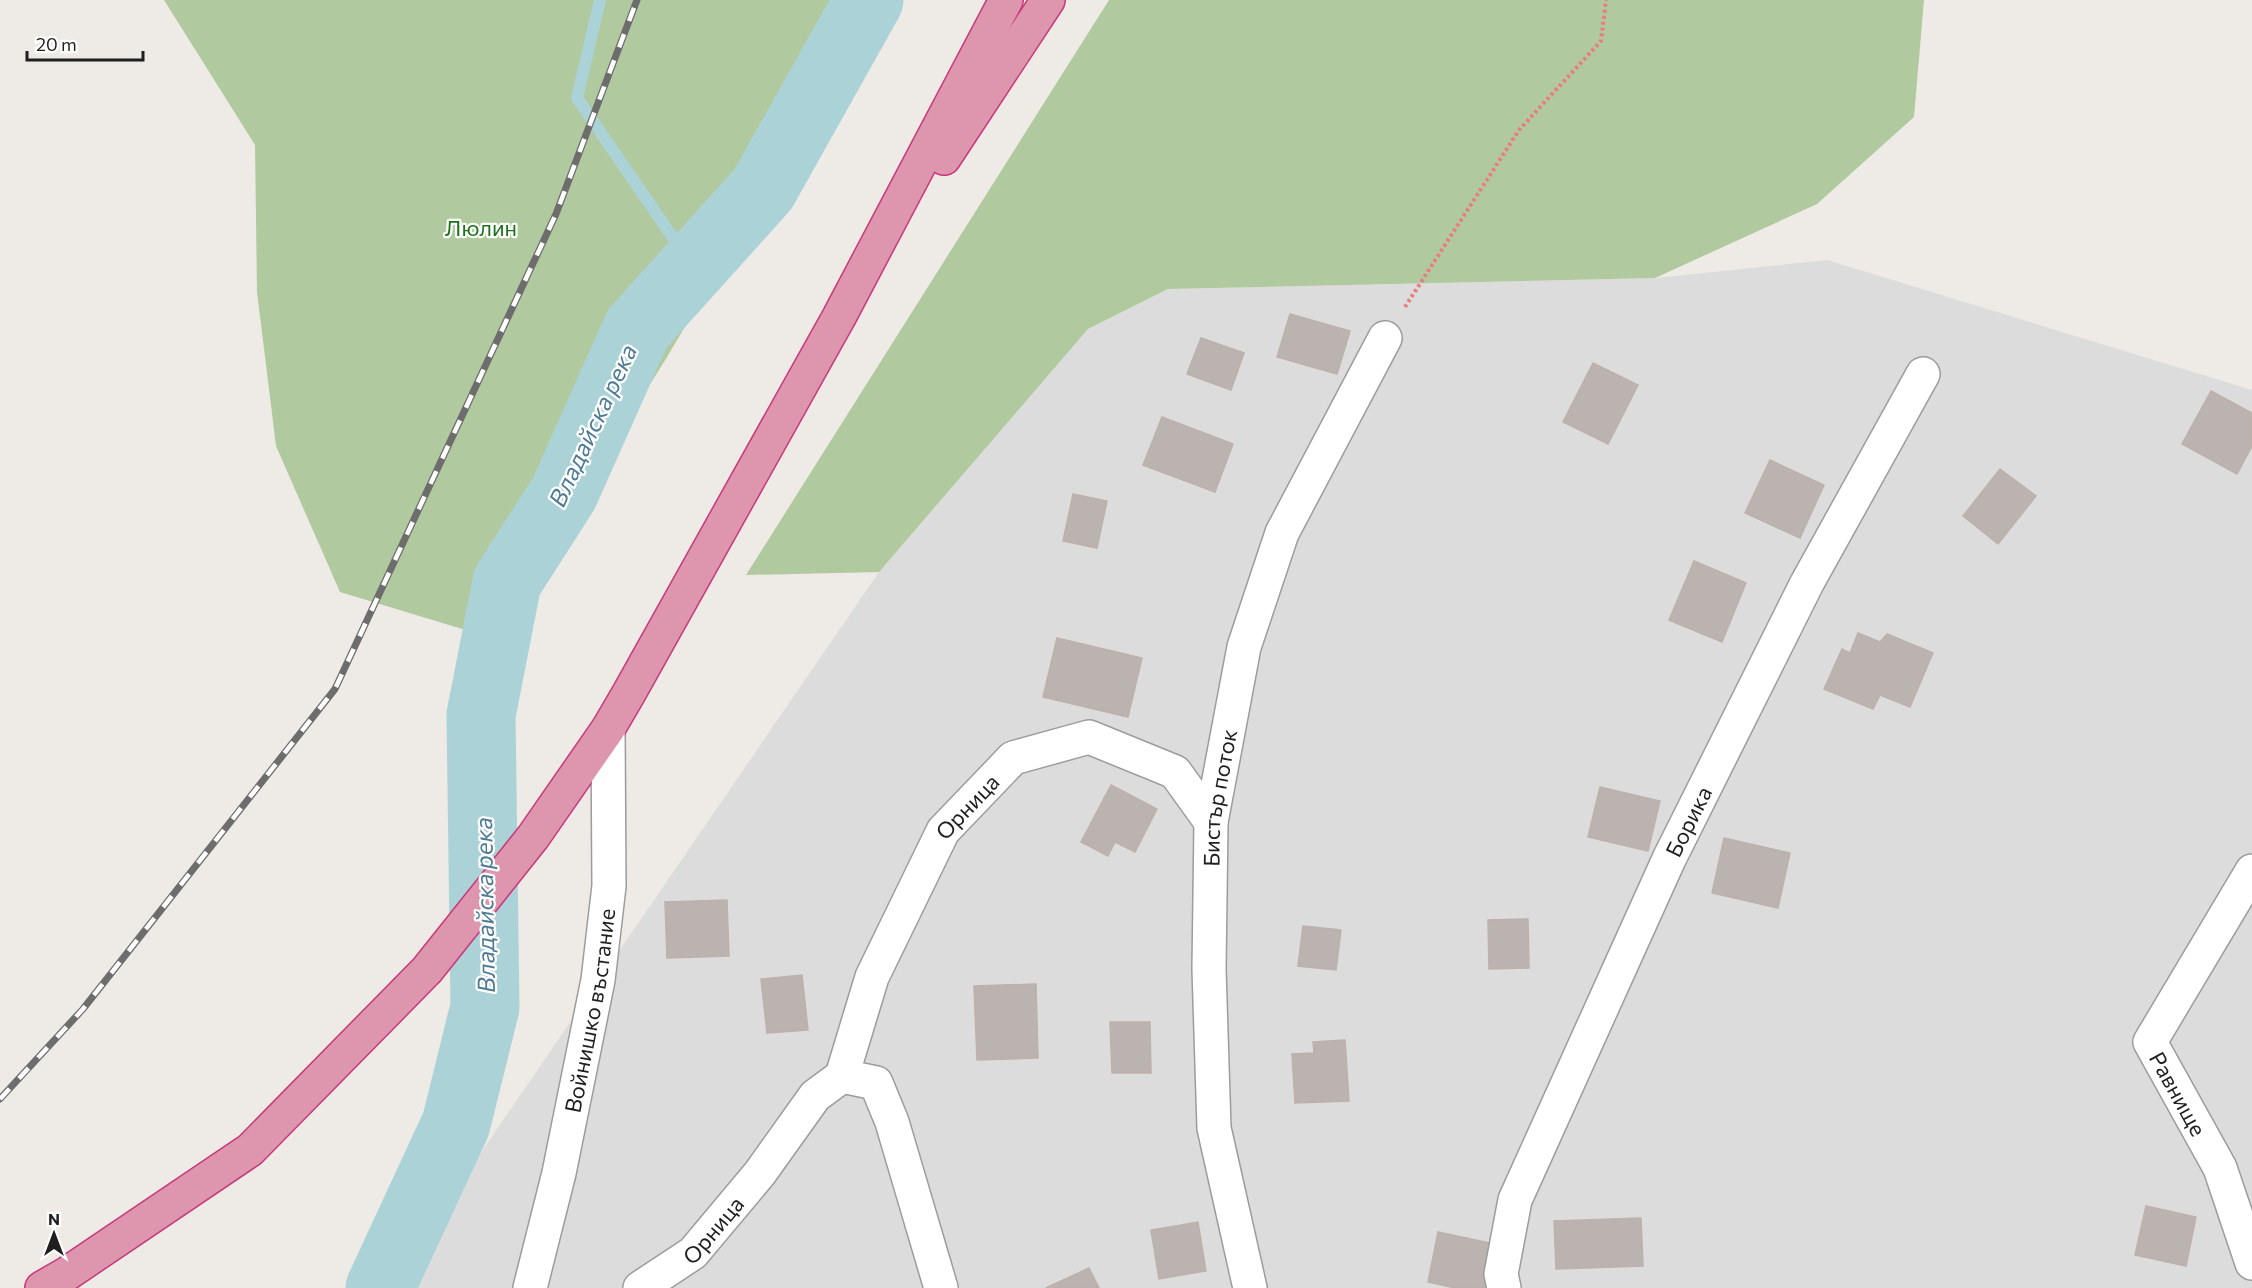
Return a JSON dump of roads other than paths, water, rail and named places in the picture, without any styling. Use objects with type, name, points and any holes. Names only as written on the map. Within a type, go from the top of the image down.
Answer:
[{"type":"highway","points":[[42,1288],[68,1274],[250,1150],[427,970],[533,837],[608,729],[838,317],[1006,0]]},
{"type":"highway","points":[[838,317],[1048,0]]},
{"type":"street","name":"Бистър поток","points":[[1251,1288],[1214,1128],[1209,969],[1211,822],[1244,647],[1282,533],[1385,338]]},
{"type":"street","name":"Борика","points":[[1504,1288],[1501,1274],[1515,1200],[1669,859],[1807,583],[1923,374]]},
{"type":"street","name":"Войнишко въстание","points":[[530,1288],[559,1173],[598,980],[609,886],[608,729]]},
{"type":"street","name":"Орница","points":[[640,1288],[693,1253],[760,1173],[815,1096],[842,1076],[872,977],[943,831],[1013,758],[1089,736],[1175,772],[1211,822]]},
{"type":"street","name":"Равнище","points":[[2252,872],[2150,1042],[2220,1168],[2252,1263]]},
{"type":"street","points":[[842,1076],[876,1083],[892,1122],[941,1288]]},
{"type":"waterway","points":[[600,0],[577,98],[693,267]]},
{"type":"waterway","name":"Владайска река","points":[[380,1288],[456,1124],[485,1007],[481,715],[507,582],[564,493],[637,329],[763,189],[869,0]]},
{"type":"railway","points":[[0,1099],[83,1009],[335,689],[556,214],[637,0]]},
{"type":"park label","name":"Люлин","points":[[481,227]]}]
